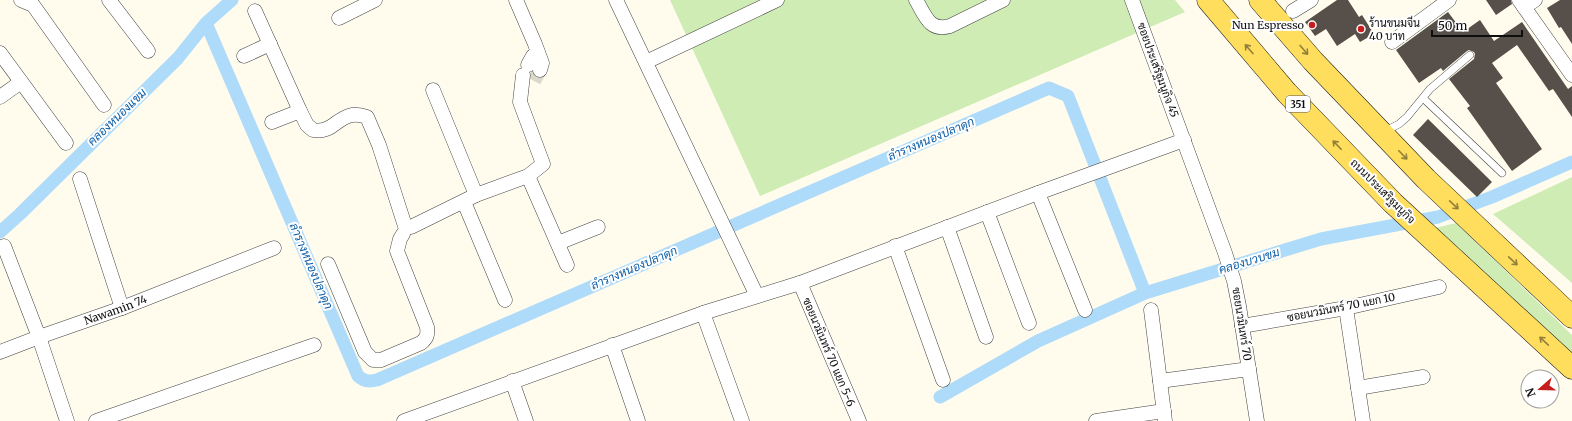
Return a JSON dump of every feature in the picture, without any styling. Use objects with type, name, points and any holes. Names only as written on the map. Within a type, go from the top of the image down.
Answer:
[{"type":"main road","name":"ถนนประเสริฐมนูกิจ","points":[[1208,0],[1287,93],[1393,203],[1572,368]]},
{"type":"main road","points":[[1260,0],[1313,61],[1426,179],[1572,316]]},
{"type":"street","points":[[21,0],[33,6],[104,105]]},
{"type":"street","points":[[109,0],[148,50]]},
{"type":"street","points":[[339,18],[375,0]]},
{"type":"street","points":[[328,264],[365,352],[373,360],[381,360],[421,343],[426,339],[428,334],[427,327],[397,251],[400,238],[406,229],[470,199],[528,176],[543,164],[520,102],[529,76],[533,56],[538,53],[516,0]]},
{"type":"street","points":[[616,0],[757,296]]},
{"type":"street","points":[[646,62],[777,0]]},
{"type":"street","points":[[916,0],[928,22],[935,27],[942,28],[950,26],[1003,0]]},
{"type":"street","name":"ซอยประเสริฐมนูกิจ 45","points":[[1132,0],[1184,140]]},
{"type":"street","points":[[1293,11],[1311,0]]},
{"type":"street","points":[[1392,42],[1449,0]]},
{"type":"street","points":[[1526,2],[1572,75]]},
{"type":"street","points":[[255,11],[307,125],[313,130],[320,132],[325,131],[346,116],[367,117],[406,229]]},
{"type":"street","points":[[244,56],[270,44]]},
{"type":"street","points":[[0,53],[66,142]]},
{"type":"street","points":[[0,96],[21,82]]},
{"type":"street","points":[[433,90],[505,300]]},
{"type":"street","points":[[272,122],[300,111]]},
{"type":"street","points":[[404,421],[703,313],[800,283],[895,246],[1184,140]]},
{"type":"street","name":"ซอยนวมินทร์ 70","points":[[1184,140],[1234,281],[1257,421]]},
{"type":"street","points":[[528,176],[567,265]]},
{"type":"street","points":[[80,179],[122,308]]},
{"type":"street","points":[[1038,193],[1085,310]]},
{"type":"street","points":[[987,212],[1029,323]]},
{"type":"street","points":[[558,243],[598,227]]},
{"type":"street","points":[[947,227],[986,337]]},
{"type":"street","points":[[4,246],[39,337],[67,421]]},
{"type":"street","points":[[895,246],[942,380]]},
{"type":"street","name":"Nawamin 74","points":[[0,352],[122,308],[274,248]]},
{"type":"street","name":"ซอยนวมินทร์ 70 แยก 5-6","points":[[800,283],[859,421]]},
{"type":"street","name":"ซอยนวมินทร์ 70 แยก 10","points":[[1242,326],[1346,308],[1439,287]]},
{"type":"street","points":[[1346,308],[1363,421]]},
{"type":"street","points":[[1096,421],[1164,416],[1151,310]]},
{"type":"street","points":[[703,313],[742,421]]},
{"type":"street","points":[[96,421],[314,345]]},
{"type":"street","points":[[612,345],[638,421]]},
{"type":"street","points":[[1160,381],[1249,369]]},
{"type":"street","points":[[1358,388],[1423,377]]},
{"type":"street","points":[[512,381],[526,421]]},
{"type":"lane","points":[[1381,133],[1399,124],[1407,117],[1430,89],[1470,55]]},
{"type":"lane","points":[[1423,98],[1502,173]]},
{"type":"green space","points":[[670,0],[1175,0],[1185,12],[760,196]]},
{"type":"green space","points":[[1572,177],[1572,283],[1493,214]]},
{"type":"green space","points":[[1456,223],[1572,335],[1572,357],[1435,228]]},
{"type":"building","points":[[1337,0],[1348,0],[1359,17],[1362,15],[1374,34],[1360,42],[1355,34],[1337,46],[1326,29],[1315,36],[1305,22]]},
{"type":"building","points":[[1486,0],[1511,0],[1512,4],[1496,15]]},
{"type":"building","points":[[1560,0],[1572,0],[1572,44],[1561,27],[1559,28],[1547,8]]},
{"type":"building","points":[[1448,12],[1463,32],[1480,20],[1494,41],[1522,22],[1568,89],[1572,86],[1572,117],[1553,89],[1549,91],[1517,45],[1492,63],[1503,78],[1496,83],[1542,149],[1512,171],[1467,108],[1470,106],[1449,79],[1474,59],[1474,52],[1469,50],[1467,51],[1443,71],[1441,68],[1419,83],[1396,50]]},
{"type":"building","points":[[1428,119],[1492,182],[1477,197],[1413,135]]},
{"type":"waterway","name":"คลองหนองแขม","points":[[0,232],[178,58],[206,23],[232,0]]},
{"type":"waterway","name":"ลำรางหนองปลาดุก","points":[[206,23],[358,376],[366,381],[377,380],[1049,88],[1068,96],[1145,293]]},
{"type":"waterway","name":"คลองบวบขม","points":[[940,397],[1038,341],[1145,293],[1321,239],[1438,217],[1492,197],[1572,162]]},
{"type":"tunnel","points":[[534,81],[540,70]]},
{"type":"place","name":"Nun Espresso","points":[[1312,25]]},
{"type":"place","name":"ร้านขนมจีน 40 บาท","points":[[1361,29]]}]
